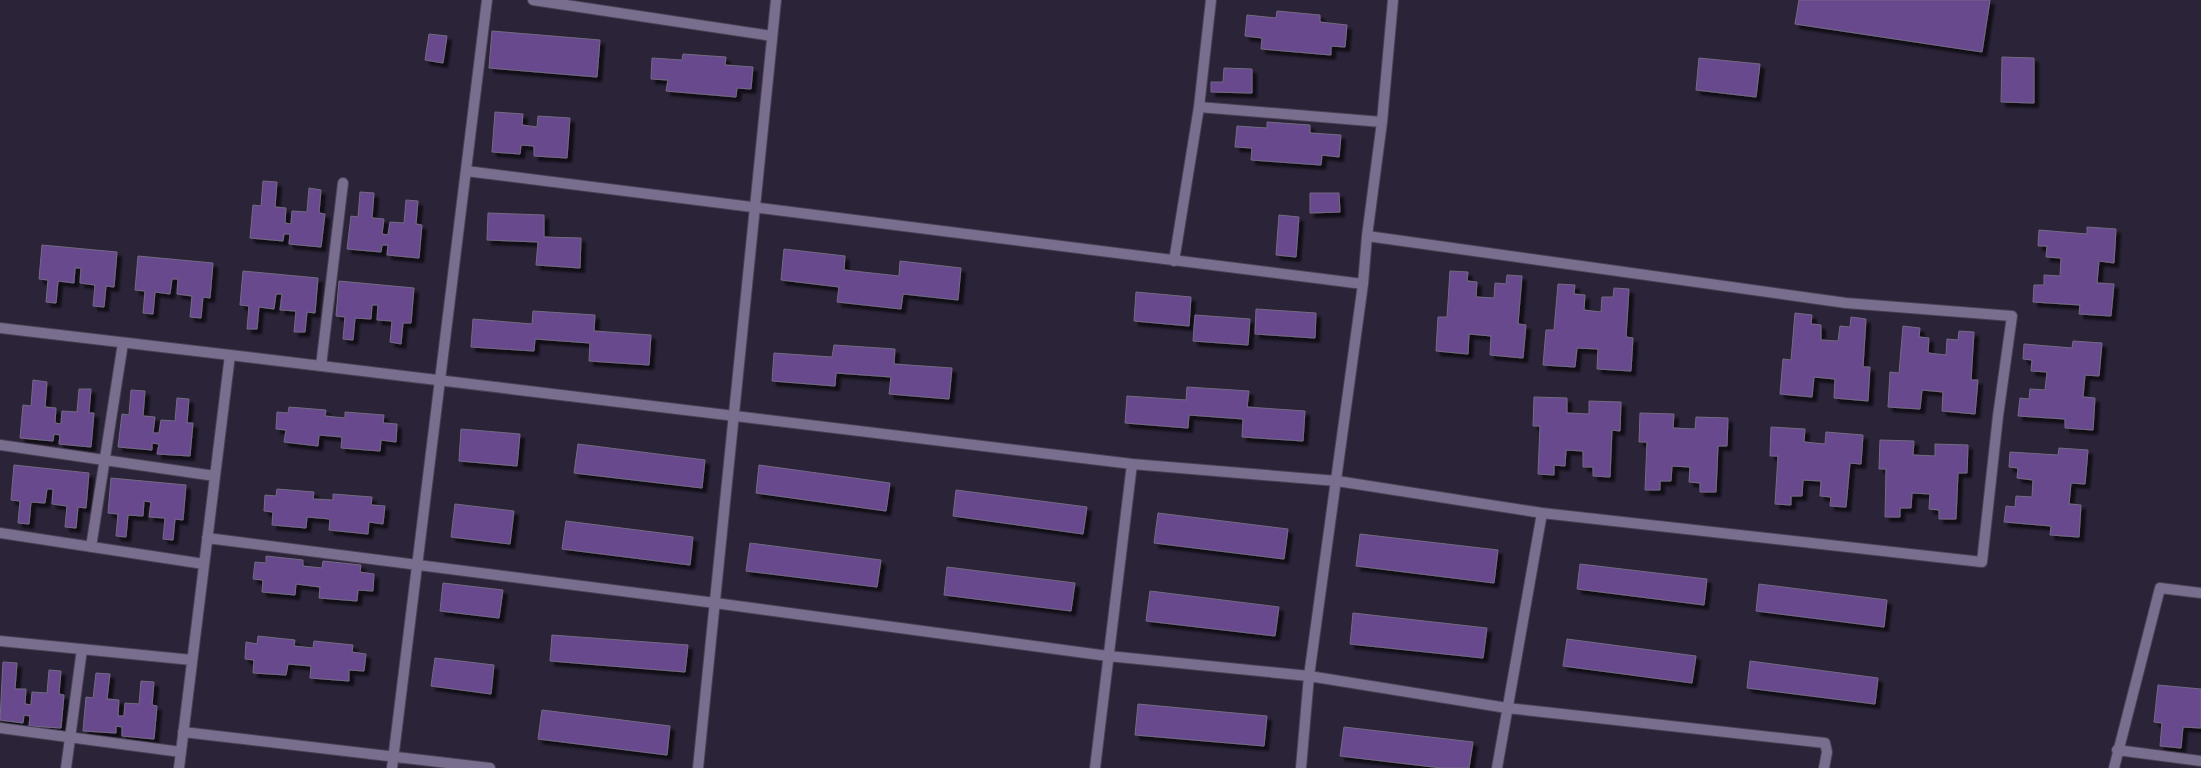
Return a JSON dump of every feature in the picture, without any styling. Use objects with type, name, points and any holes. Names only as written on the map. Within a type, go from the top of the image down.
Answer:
[{"type":"street","points":[[392,768],[487,0]]},
{"type":"street","points":[[533,0],[772,36]]},
{"type":"street","points":[[698,768],[776,0]]},
{"type":"street","points":[[1174,261],[1198,107],[1211,0]]},
{"type":"street","points":[[1301,768],[1309,676],[1363,284],[1367,236],[1382,122],[1392,0]]},
{"type":"street","points":[[1198,107],[1382,122]]},
{"type":"street","points":[[466,171],[1363,284]]},
{"type":"street","points":[[321,366],[343,183]]},
{"type":"street","points":[[0,328],[1132,464],[1337,481],[1542,513],[1982,562],[1998,416],[2012,316],[1846,303],[1367,236]]},
{"type":"street","points":[[91,547],[123,343]]},
{"type":"street","points":[[179,768],[230,356]]},
{"type":"street","points":[[0,446],[215,476]]},
{"type":"street","points":[[1095,768],[1132,464]]},
{"type":"street","points":[[1497,768],[1542,513]]},
{"type":"street","points":[[0,533],[204,564]]},
{"type":"street","points":[[207,538],[715,603],[1108,656],[1309,676],[1507,708],[1826,743],[1827,752],[1824,768]]},
{"type":"street","points":[[2114,768],[2160,588],[2201,593]]},
{"type":"street","points":[[0,641],[192,660]]},
{"type":"street","points":[[66,768],[82,649]]},
{"type":"street","points":[[0,728],[181,752]]},
{"type":"street","points":[[183,732],[490,768]]},
{"type":"street","points":[[2118,750],[2201,761]]},
{"type":"building","points":[[1799,0],[1990,0],[1982,52],[1795,24]]},
{"type":"building","points":[[1277,11],[1320,15],[1320,22],[1347,25],[1345,47],[1331,46],[1331,55],[1261,49],[1262,38],[1245,36],[1247,15],[1276,18]]},
{"type":"building","points":[[492,31],[600,40],[597,77],[489,68]]},
{"type":"building","points":[[429,34],[447,36],[443,63],[425,60]]},
{"type":"building","points":[[683,54],[726,57],[725,65],[753,67],[751,89],[737,88],[736,97],[666,91],[668,80],[651,79],[652,58],[682,60]]},
{"type":"building","points":[[2002,57],[2034,58],[2034,103],[2001,102]]},
{"type":"building","points":[[1699,58],[1760,64],[1756,97],[1696,90]]},
{"type":"building","points":[[1224,68],[1252,69],[1252,93],[1211,92],[1211,82],[1223,82]]},
{"type":"building","points":[[495,112],[523,114],[522,125],[537,127],[538,116],[570,118],[567,158],[534,156],[534,146],[521,145],[520,154],[492,152]]},
{"type":"building","points":[[1267,122],[1310,125],[1310,133],[1341,135],[1339,157],[1322,155],[1321,165],[1251,160],[1252,148],[1235,147],[1237,126],[1267,128]]},
{"type":"building","points":[[263,181],[277,182],[275,207],[286,208],[285,223],[291,224],[292,211],[307,212],[309,188],[321,190],[319,213],[325,214],[321,247],[289,244],[290,234],[284,234],[283,241],[250,238],[253,205],[261,206]]},
{"type":"building","points":[[360,192],[374,193],[372,218],[384,219],[382,234],[388,235],[390,222],[404,223],[406,200],[418,201],[416,224],[422,225],[419,258],[387,255],[388,245],[382,245],[381,252],[347,249],[351,216],[358,217]]},
{"type":"building","points":[[1310,193],[1339,193],[1340,212],[1310,213]]},
{"type":"building","points":[[488,213],[544,215],[544,237],[581,238],[580,268],[536,265],[538,242],[487,240]]},
{"type":"building","points":[[1279,215],[1299,217],[1296,257],[1276,255]]},
{"type":"building","points":[[2087,227],[2116,229],[2114,263],[2099,261],[2097,283],[2114,284],[2111,316],[2079,314],[2080,305],[2033,302],[2034,285],[2044,285],[2044,275],[2060,276],[2061,258],[2046,257],[2047,246],[2038,246],[2039,230],[2087,234]]},
{"type":"building","points":[[42,245],[117,252],[114,287],[106,286],[104,307],[93,306],[95,285],[80,283],[81,268],[75,268],[74,283],[58,281],[56,303],[46,302],[48,280],[39,279]]},
{"type":"building","points":[[784,249],[845,256],[844,270],[899,276],[900,261],[961,268],[958,300],[903,294],[901,309],[837,302],[839,287],[781,280]]},
{"type":"building","points":[[138,256],[213,263],[210,298],[203,297],[201,318],[190,317],[192,296],[177,294],[178,279],[172,279],[170,294],[155,292],[153,314],[143,313],[145,291],[135,290]]},
{"type":"building","points":[[243,271],[318,278],[315,313],[307,312],[305,332],[294,332],[296,311],[280,310],[282,294],[276,294],[274,309],[259,307],[257,329],[247,329],[249,306],[240,305]]},
{"type":"building","points":[[1450,271],[1468,272],[1467,281],[1477,282],[1476,297],[1494,298],[1495,283],[1506,284],[1507,275],[1522,276],[1518,324],[1526,325],[1523,358],[1490,355],[1491,336],[1469,334],[1468,354],[1436,351],[1438,317],[1447,317]]},
{"type":"building","points":[[339,281],[414,288],[411,323],[403,323],[401,344],[390,342],[392,321],[377,320],[378,305],[372,305],[371,319],[355,318],[353,340],[343,339],[345,317],[336,316]]},
{"type":"building","points":[[1558,284],[1575,285],[1574,294],[1585,295],[1584,310],[1601,312],[1602,297],[1613,297],[1614,288],[1629,289],[1626,337],[1633,338],[1631,371],[1597,369],[1598,349],[1577,348],[1575,367],[1543,365],[1546,330],[1554,330]]},
{"type":"building","points":[[1136,292],[1191,297],[1189,326],[1134,321]]},
{"type":"building","points":[[1256,309],[1316,313],[1315,338],[1255,334]]},
{"type":"building","points":[[533,311],[595,315],[594,331],[651,335],[649,365],[589,361],[590,343],[535,339],[534,351],[471,347],[473,319],[532,324]]},
{"type":"building","points":[[1795,313],[1812,315],[1811,324],[1821,325],[1821,340],[1838,341],[1840,326],[1850,327],[1851,317],[1866,319],[1863,367],[1870,367],[1868,401],[1834,398],[1835,379],[1814,377],[1812,397],[1780,394],[1783,359],[1791,360]]},
{"type":"building","points":[[1195,315],[1250,319],[1248,345],[1193,341]]},
{"type":"building","points":[[1903,326],[1920,328],[1919,337],[1929,338],[1928,353],[1946,355],[1947,339],[1958,340],[1959,331],[1974,332],[1971,380],[1978,380],[1975,414],[1942,411],[1943,392],[1922,390],[1920,409],[1888,407],[1890,372],[1899,373]]},
{"type":"building","points":[[2073,341],[2102,343],[2099,376],[2085,375],[2083,397],[2095,398],[2093,430],[2065,428],[2065,419],[2018,416],[2020,398],[2029,399],[2030,389],[2045,390],[2047,372],[2031,371],[2032,360],[2023,359],[2024,344],[2072,348]]},
{"type":"building","points":[[834,345],[895,349],[894,364],[952,368],[949,399],[889,394],[891,377],[836,373],[835,386],[772,381],[774,353],[832,357]]},
{"type":"building","points":[[33,380],[47,382],[45,407],[56,408],[55,423],[61,424],[62,411],[77,412],[79,389],[91,389],[89,413],[94,413],[91,447],[59,444],[60,435],[54,434],[53,441],[20,438],[23,405],[31,406]]},
{"type":"building","points":[[1187,387],[1249,391],[1247,407],[1305,411],[1303,441],[1242,437],[1243,419],[1189,415],[1188,428],[1125,423],[1127,396],[1186,400]]},
{"type":"building","points":[[131,390],[145,391],[143,416],[155,417],[153,433],[159,433],[161,420],[175,421],[177,398],[189,399],[187,423],[193,423],[190,456],[157,454],[159,444],[152,443],[152,450],[118,447],[122,414],[129,415]]},
{"type":"building","points":[[1534,397],[1567,398],[1567,413],[1589,414],[1589,401],[1621,402],[1620,431],[1612,430],[1610,477],[1593,476],[1593,467],[1583,467],[1583,451],[1566,450],[1565,466],[1554,465],[1554,475],[1538,474],[1540,426],[1533,426]]},
{"type":"building","points":[[289,407],[326,410],[325,416],[345,418],[345,412],[384,415],[383,423],[397,424],[396,442],[381,440],[380,451],[341,448],[342,437],[319,435],[318,446],[284,442],[286,430],[276,429],[277,412],[288,413]]},
{"type":"building","points":[[1640,413],[1674,414],[1673,428],[1695,429],[1696,417],[1728,418],[1727,446],[1718,446],[1716,492],[1700,492],[1700,483],[1689,482],[1690,467],[1672,466],[1671,481],[1660,481],[1660,490],[1645,490],[1647,442],[1639,442]]},
{"type":"building","points":[[1771,427],[1805,429],[1804,442],[1825,444],[1826,432],[1863,435],[1861,464],[1850,463],[1846,507],[1830,506],[1831,497],[1820,496],[1821,481],[1803,480],[1802,496],[1791,496],[1791,505],[1775,504],[1778,456],[1770,456]]},
{"type":"building","points":[[461,429],[520,434],[517,466],[459,461]]},
{"type":"building","points":[[1880,440],[1914,441],[1913,455],[1935,456],[1935,444],[1968,445],[1967,473],[1958,473],[1956,519],[1939,519],[1939,510],[1929,509],[1930,494],[1912,493],[1911,508],[1900,508],[1900,517],[1885,517],[1886,469],[1879,469]]},
{"type":"building","points":[[578,444],[705,460],[702,488],[574,473]]},
{"type":"building","points":[[2059,448],[2088,450],[2085,484],[2071,483],[2069,504],[2081,505],[2079,537],[2050,535],[2051,526],[2004,522],[2006,506],[2015,507],[2016,496],[2032,497],[2033,480],[2017,478],[2018,468],[2009,467],[2010,452],[2058,455]]},
{"type":"building","points":[[14,465],[89,473],[86,508],[78,507],[76,528],[65,527],[67,506],[52,504],[53,489],[47,489],[45,503],[31,502],[29,524],[18,523],[20,501],[11,500]]},
{"type":"building","points":[[759,465],[890,483],[886,511],[756,493]]},
{"type":"building","points":[[111,478],[186,485],[183,520],[175,519],[173,540],[163,539],[165,518],[149,517],[151,502],[144,501],[143,516],[128,515],[126,537],[116,536],[118,514],[108,513]]},
{"type":"building","points":[[277,489],[314,492],[313,499],[333,500],[333,494],[372,497],[371,505],[385,506],[383,524],[369,522],[368,534],[329,530],[330,519],[307,517],[306,528],[272,525],[273,512],[264,511],[265,495],[276,496]]},
{"type":"building","points":[[956,490],[1087,507],[1083,534],[953,516]]},
{"type":"building","points":[[455,504],[514,511],[510,544],[451,537]]},
{"type":"building","points":[[1158,513],[1288,529],[1284,559],[1154,543]]},
{"type":"building","points":[[566,521],[693,537],[690,565],[562,549]]},
{"type":"building","points":[[1360,534],[1498,550],[1494,583],[1356,566]]},
{"type":"building","points":[[750,543],[881,560],[877,587],[746,571]]},
{"type":"building","points":[[266,556],[303,560],[303,566],[322,568],[323,561],[361,565],[360,572],[374,574],[373,591],[358,590],[357,601],[319,598],[320,587],[296,584],[295,595],[262,592],[263,580],[253,579],[255,562],[266,563]]},
{"type":"building","points":[[1580,564],[1707,579],[1704,605],[1577,589]]},
{"type":"building","points":[[947,567],[1075,583],[1071,611],[944,595]]},
{"type":"building","points":[[443,583],[503,590],[499,618],[440,611]]},
{"type":"building","points":[[1759,584],[1887,600],[1884,627],[1756,611]]},
{"type":"building","points":[[1150,591],[1279,607],[1275,636],[1146,621]]},
{"type":"building","points":[[1353,613],[1487,628],[1483,658],[1350,644]]},
{"type":"building","points":[[552,635],[688,645],[685,672],[550,661]]},
{"type":"building","points":[[258,636],[295,640],[294,646],[313,648],[314,641],[353,645],[352,652],[366,654],[364,671],[349,670],[349,681],[310,678],[311,666],[288,664],[286,675],[253,673],[254,660],[245,659],[246,642],[257,644]]},
{"type":"building","points":[[1567,639],[1696,656],[1692,683],[1563,666]]},
{"type":"building","points":[[435,658],[494,665],[491,694],[431,686]]},
{"type":"building","points":[[1750,661],[1878,678],[1875,704],[1747,688]]},
{"type":"building","points":[[3,662],[17,663],[15,689],[26,689],[25,704],[31,705],[32,692],[47,693],[49,670],[61,671],[59,694],[64,695],[61,728],[29,726],[30,716],[24,715],[23,723],[0,720]]},
{"type":"building","points":[[96,673],[110,674],[107,699],[119,700],[118,716],[124,716],[125,703],[139,704],[141,681],[154,682],[152,705],[157,706],[154,739],[122,736],[122,727],[116,726],[116,733],[83,731],[86,697],[93,698]]},
{"type":"building","points":[[2158,685],[2201,689],[2201,728],[2183,727],[2181,748],[2160,746],[2162,723],[2154,722]]},
{"type":"building","points":[[1138,704],[1267,716],[1264,746],[1135,735]]},
{"type":"building","points":[[542,710],[670,726],[667,755],[538,739]]},
{"type":"building","points":[[1344,727],[1473,742],[1469,768],[1442,768],[1340,756]]}]
